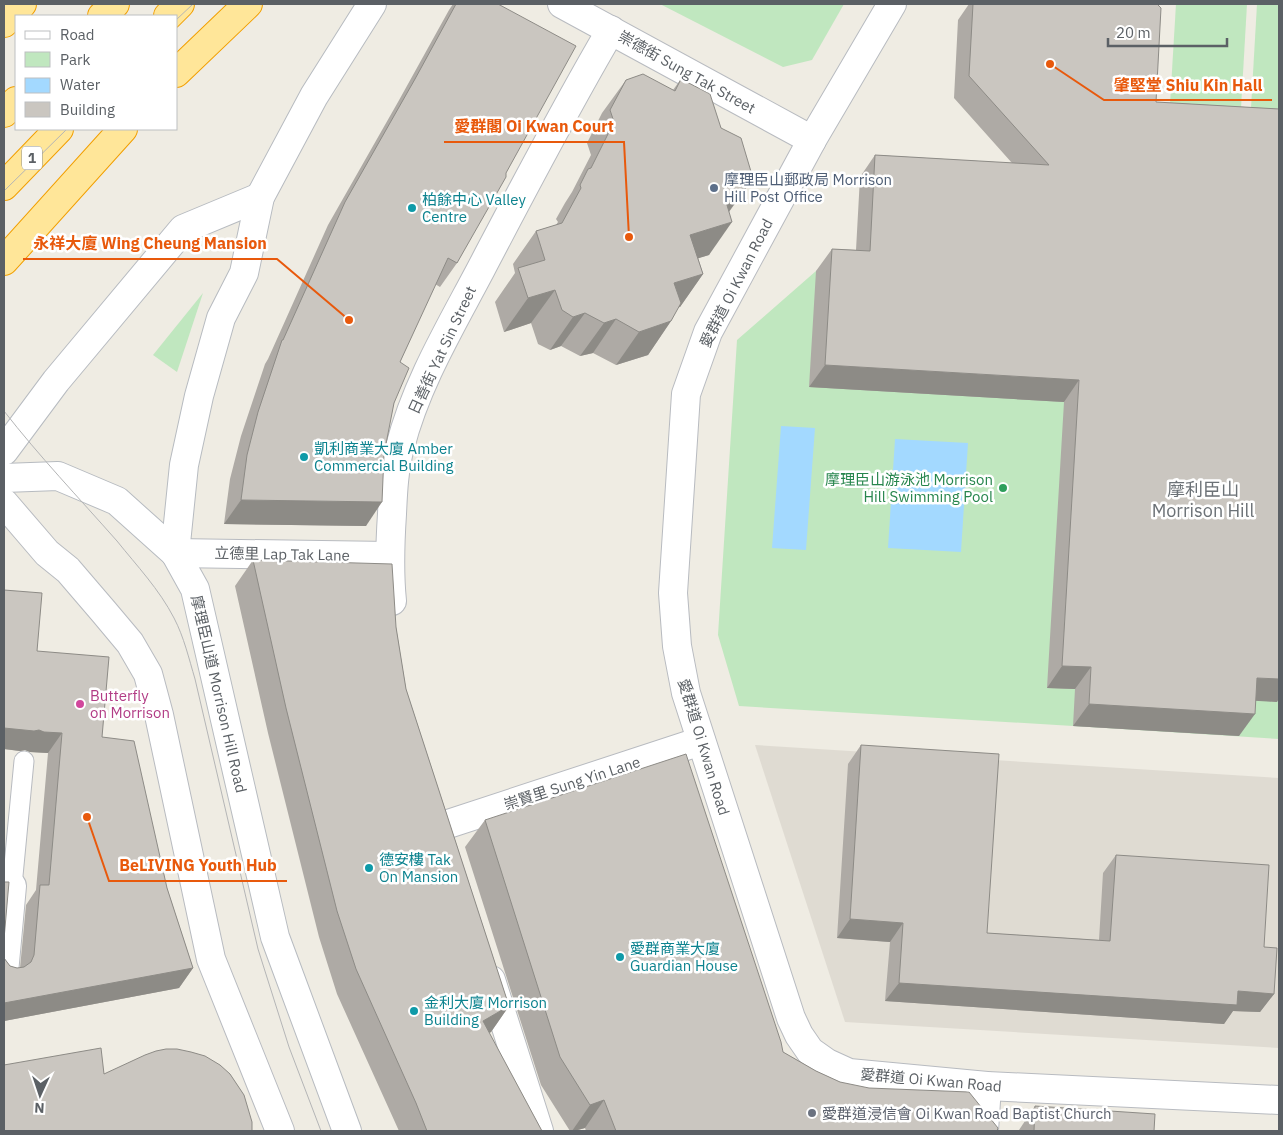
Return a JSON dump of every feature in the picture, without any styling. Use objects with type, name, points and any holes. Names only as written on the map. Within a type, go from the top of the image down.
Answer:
[{"type":"highway","points":[[4,23],[22,4]]},
{"type":"highway","points":[[103,15],[115,4]]},
{"type":"highway","points":[[169,15],[180,4]]},
{"type":"highway","points":[[178,71],[248,4]]},
{"type":"highway","points":[[4,113],[15,102]]},
{"type":"highway","name":"1","points":[[4,186],[58,130]]},
{"type":"highway","points":[[4,261],[122,130]]},
{"type":"street","points":[[97,15],[109,4]]},
{"type":"street","points":[[175,553],[184,465],[199,396],[221,318],[244,273],[260,197],[314,96],[372,4]]},
{"type":"street","name":"崇德街 Sung Tak Street","points":[[562,4],[812,140]]},
{"type":"street","name":"愛群道 Oi Kwan Road","points":[[892,4],[812,140],[708,332],[686,394],[673,593],[677,646],[686,693],[791,1018],[799,1035],[810,1051],[827,1063],[848,1073],[987,1086],[1279,1100]]},
{"type":"street","name":"日善街 Yat Sin Street","points":[[393,620],[389,556],[394,480],[400,447],[418,394],[441,345],[522,190],[582,79],[611,30]]},
{"type":"street","points":[[4,107],[15,96]]},
{"type":"street","points":[[4,451],[56,381],[183,229],[260,197]]},
{"type":"street","name":"摩理臣山道 Morrison Hill Road","points":[[4,478],[58,476],[118,501],[175,553],[195,589],[275,937],[347,1131]]},
{"type":"street","points":[[4,503],[47,553],[68,570],[104,612],[130,643],[148,674],[159,715],[212,960],[280,1131]]},
{"type":"street","name":"立德里 Lap Tak Lane","points":[[175,553],[389,556]]},
{"type":"street","name":"崇賢里 Sung Yin Lane","points":[[451,853],[439,816],[701,741]]},
{"type":"street","points":[[4,973],[8,885]]},
{"type":"street","points":[[483,955],[539,1131]]},
{"type":"street","points":[[984,1131],[987,1086]]},
{"type":"lane","points":[[8,885],[24,761]]},
{"type":"shaded area","points":[[755,745],[1279,778],[1279,1048],[845,1022]]},
{"type":"green space","points":[[660,4],[844,4],[812,60],[783,67]]},
{"type":"green space","points":[[1176,4],[1247,4],[1241,108],[1170,104]]},
{"type":"green space","points":[[1257,4],[1279,4],[1279,110],[1251,108]]},
{"type":"green space","name":"摩理臣山游泳池 Morrison Hill Swimming Pool","points":[[816,271],[1279,298],[1279,739],[739,706],[718,635],[737,340]]},
{"type":"green space","points":[[203,293],[177,372],[153,355]]},
{"type":"water","points":[[781,426],[815,428],[806,550],[772,548]]},
{"type":"water","points":[[895,439],[968,443],[961,552],[888,548]]},
{"type":"building","points":[[456,4],[498,4],[576,46],[506,173],[506,177],[457,263],[448,258],[400,362],[409,368],[394,403],[384,454],[382,502],[241,500],[247,455],[258,412],[282,340],[345,202]]},
{"type":"building","points":[[973,4],[1157,4],[1161,8],[1156,102],[1279,109],[1279,679],[1257,678],[1255,714],[1089,704],[1091,667],[1062,666],[1079,380],[825,365],[832,249],[870,251],[875,155],[1049,165],[969,76]]},
{"type":"building","points":[[643,74],[675,91],[681,79],[710,94],[721,128],[741,138],[752,175],[746,188],[724,195],[732,222],[690,235],[703,274],[674,283],[681,303],[671,321],[639,332],[616,319],[604,323],[585,313],[573,317],[562,310],[555,290],[528,298],[518,268],[545,260],[536,231],[562,223],[581,188],[580,185],[588,169],[591,168],[614,122],[610,110],[626,80]]},
{"type":"building","points":[[253,560],[392,564],[396,627],[406,689],[509,1006],[483,1021],[542,1131],[427,1131],[356,969],[337,911],[286,708]]},
{"type":"building","points":[[4,590],[42,593],[37,651],[109,657],[102,737],[134,741],[167,888],[193,968],[4,1003],[4,958],[10,966],[17,968],[24,967],[31,962],[34,955],[40,885],[49,885],[62,733],[4,728]]},
{"type":"building","points":[[861,745],[999,754],[987,933],[1110,941],[1116,855],[1269,865],[1264,947],[1277,948],[1274,994],[1238,991],[1237,1005],[899,983],[903,923],[850,919]]},
{"type":"building","name":"愛群商業大廈 Guardian House","points":[[686,754],[783,1052],[840,1082],[869,1088],[969,1092],[998,1128],[997,1131],[616,1131],[604,1100],[590,1105],[560,1057],[485,820]]},
{"type":"building","points":[[4,882],[9,882],[4,939]]},
{"type":"building","points":[[101,1048],[104,1074],[145,1055],[166,1049],[177,1049],[205,1056],[230,1074],[244,1095],[252,1122],[252,1131],[4,1131],[4,1065]]},
{"type":"building","points":[[1035,1106],[1155,1114],[1154,1131],[1034,1131]]},
{"type":"tram line","points":[[178,18],[193,4]]},
{"type":"tram line","points":[[4,191],[66,130]]},
{"type":"tram line","points":[[4,411],[155,587],[178,625],[195,679],[258,949],[289,1047],[321,1131]]},
{"type":"place","name":"肇堅堂 Shiu Kin Hall","points":[[1050,64]]},
{"type":"place","name":"摩理臣山郵政局 Morrison Hill Post Office","points":[[714,188]]},
{"type":"place","name":"柏餘中心 Valley Centre","points":[[412,208]]},
{"type":"place","name":"愛群閣 Oi Kwan Court","points":[[629,237]]},
{"type":"place","name":"永祥大廈 Wing Cheung Mansion","points":[[349,320]]},
{"type":"place","name":"凱利商業大廈 Amber Commercial Building","points":[[304,457]]},
{"type":"place","name":"摩理臣山游泳池 Morrison Hill Swimming Pool","points":[[1003,488]]},
{"type":"place","name":"Butterfly on Morrison","points":[[80,704]]},
{"type":"place","name":"BeLIVING Youth Hub","points":[[87,817]]},
{"type":"place","name":"德安樓 Tak On Mansion","points":[[369,868]]},
{"type":"place","name":"愛群商業大廈 Guardian House","points":[[620,957]]},
{"type":"place","name":"金利大廈 Morrison Building","points":[[414,1011]]},
{"type":"place","name":"愛群道浸信會 Oi Kwan Road Baptist Church","points":[[812,1113]]},
{"type":"district","name":"摩利臣山 Morrison Hill","points":[[1203,499]]}]
